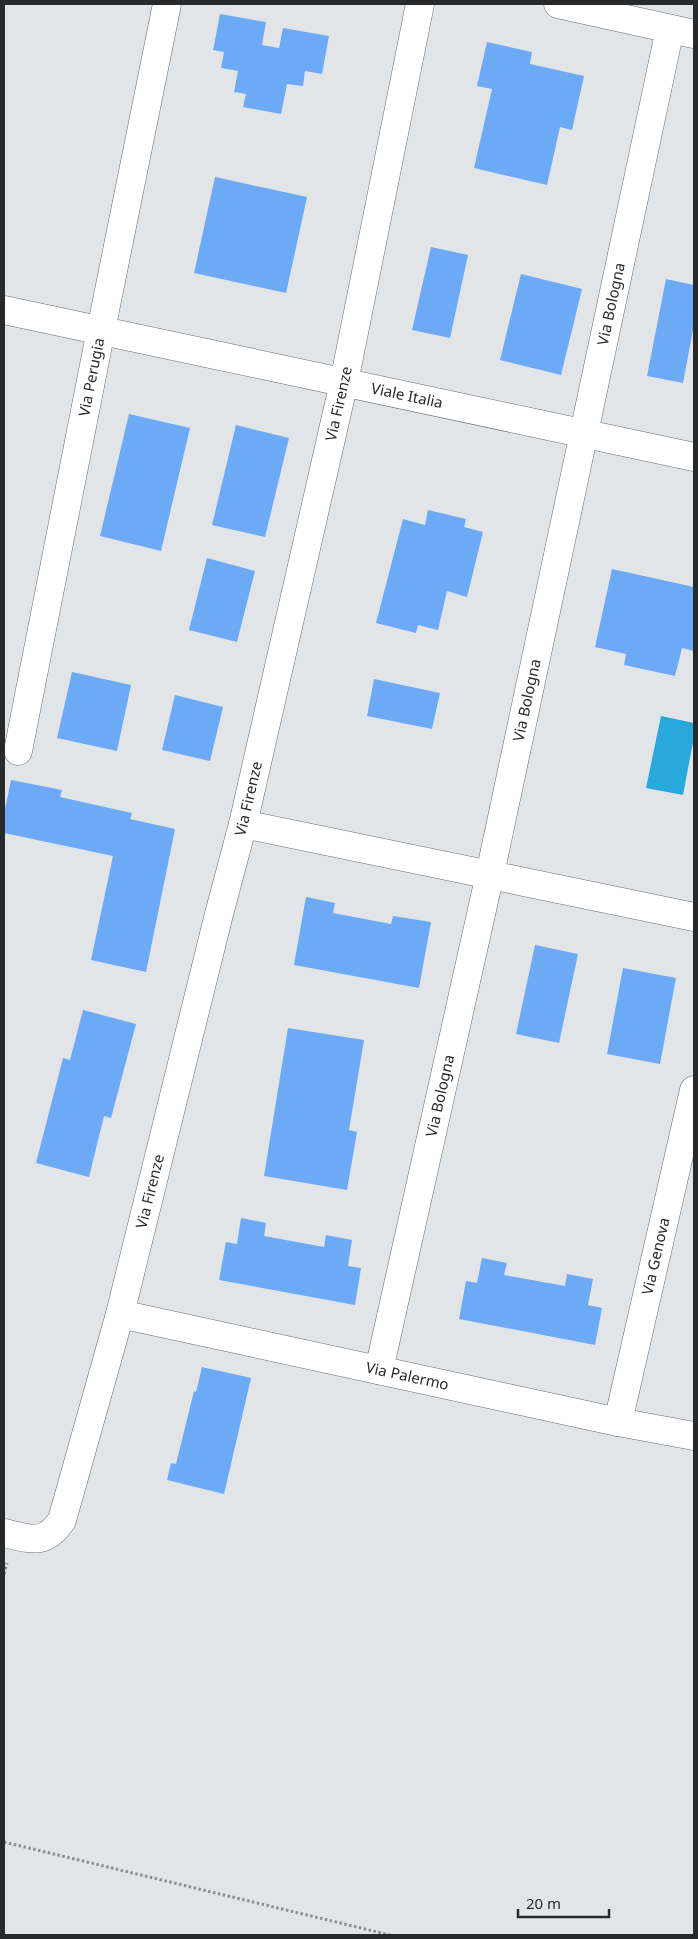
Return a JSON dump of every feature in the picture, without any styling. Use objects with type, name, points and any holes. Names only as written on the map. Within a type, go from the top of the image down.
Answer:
[{"type":"street","name":"Via Perugia","points":[[18,751],[100,330],[167,4]]},
{"type":"street","name":"Via Firenze","points":[[4,1533],[29,1539],[42,1538],[55,1532],[62,1520],[120,1314],[243,824],[344,382],[420,4]]},
{"type":"street","points":[[558,4],[682,32]]},
{"type":"street","name":"Via Bologna","points":[[379,1370],[490,874],[584,433],[682,32]]},
{"type":"street","name":"Viale Italia","points":[[4,310],[694,457]]},
{"type":"street","points":[[243,824],[694,917]]},
{"type":"street","name":"Via Genova","points":[[618,1422],[694,1090]]},
{"type":"street","name":"Via Palermo","points":[[120,1314],[618,1422],[694,1436]]},
{"type":"path","points":[[4,1842],[390,1935]]},
{"type":"water","points":[[661,716],[694,723],[694,737],[683,795],[646,788]]},
{"type":"building","points":[[220,14],[266,22],[262,45],[279,48],[283,28],[329,36],[322,74],[305,71],[303,86],[287,84],[281,114],[243,107],[246,94],[234,92],[238,71],[221,68],[224,52],[213,50]]},
{"type":"building","points":[[487,42],[532,52],[530,64],[584,76],[572,130],[560,127],[547,185],[474,168],[492,89],[477,86]]},
{"type":"building","points":[[215,177],[307,197],[286,293],[194,273]]},
{"type":"building","points":[[431,247],[468,255],[450,338],[412,330]]},
{"type":"building","points":[[521,274],[582,289],[561,375],[500,360]]},
{"type":"building","points":[[666,279],[694,285],[694,325],[683,383],[647,376]]},
{"type":"building","points":[[129,414],[190,428],[161,551],[100,536]]},
{"type":"building","points":[[236,425],[289,438],[265,537],[212,525]]},
{"type":"building","points":[[428,510],[466,519],[464,527],[483,532],[467,597],[447,591],[438,630],[418,625],[416,633],[376,623],[403,519],[425,525]]},
{"type":"building","points":[[207,558],[255,571],[237,642],[189,630]]},
{"type":"building","points":[[612,569],[694,587],[694,651],[682,648],[675,676],[624,665],[626,654],[595,647]]},
{"type":"building","points":[[72,672],[131,685],[117,751],[57,738]]},
{"type":"building","points":[[374,679],[440,693],[432,729],[367,716]]},
{"type":"building","points":[[175,695],[223,707],[210,761],[162,750]]},
{"type":"building","points":[[11,780],[62,790],[60,797],[132,813],[130,819],[175,829],[146,972],[91,960],[113,856],[4,833],[4,814]]},
{"type":"building","points":[[306,897],[335,903],[333,913],[391,924],[393,916],[431,922],[419,988],[294,965]]},
{"type":"building","points":[[535,945],[578,954],[559,1043],[516,1034]]},
{"type":"building","points":[[623,968],[676,978],[660,1064],[607,1054]]},
{"type":"building","points":[[83,1010],[136,1024],[111,1118],[104,1116],[89,1177],[36,1163],[63,1058],[70,1060]]},
{"type":"building","points":[[288,1028],[364,1040],[349,1130],[357,1132],[347,1190],[264,1176]]},
{"type":"building","points":[[241,1218],[266,1223],[264,1236],[324,1247],[326,1235],[352,1240],[348,1266],[361,1268],[355,1305],[219,1280],[226,1242],[237,1244]]},
{"type":"building","points":[[482,1258],[507,1263],[504,1275],[565,1286],[567,1274],[593,1279],[588,1305],[602,1308],[595,1345],[459,1319],[466,1281],[477,1283]]},
{"type":"building","points":[[202,1367],[251,1378],[224,1494],[167,1480],[171,1463],[176,1464],[194,1391],[196,1392]]}]
